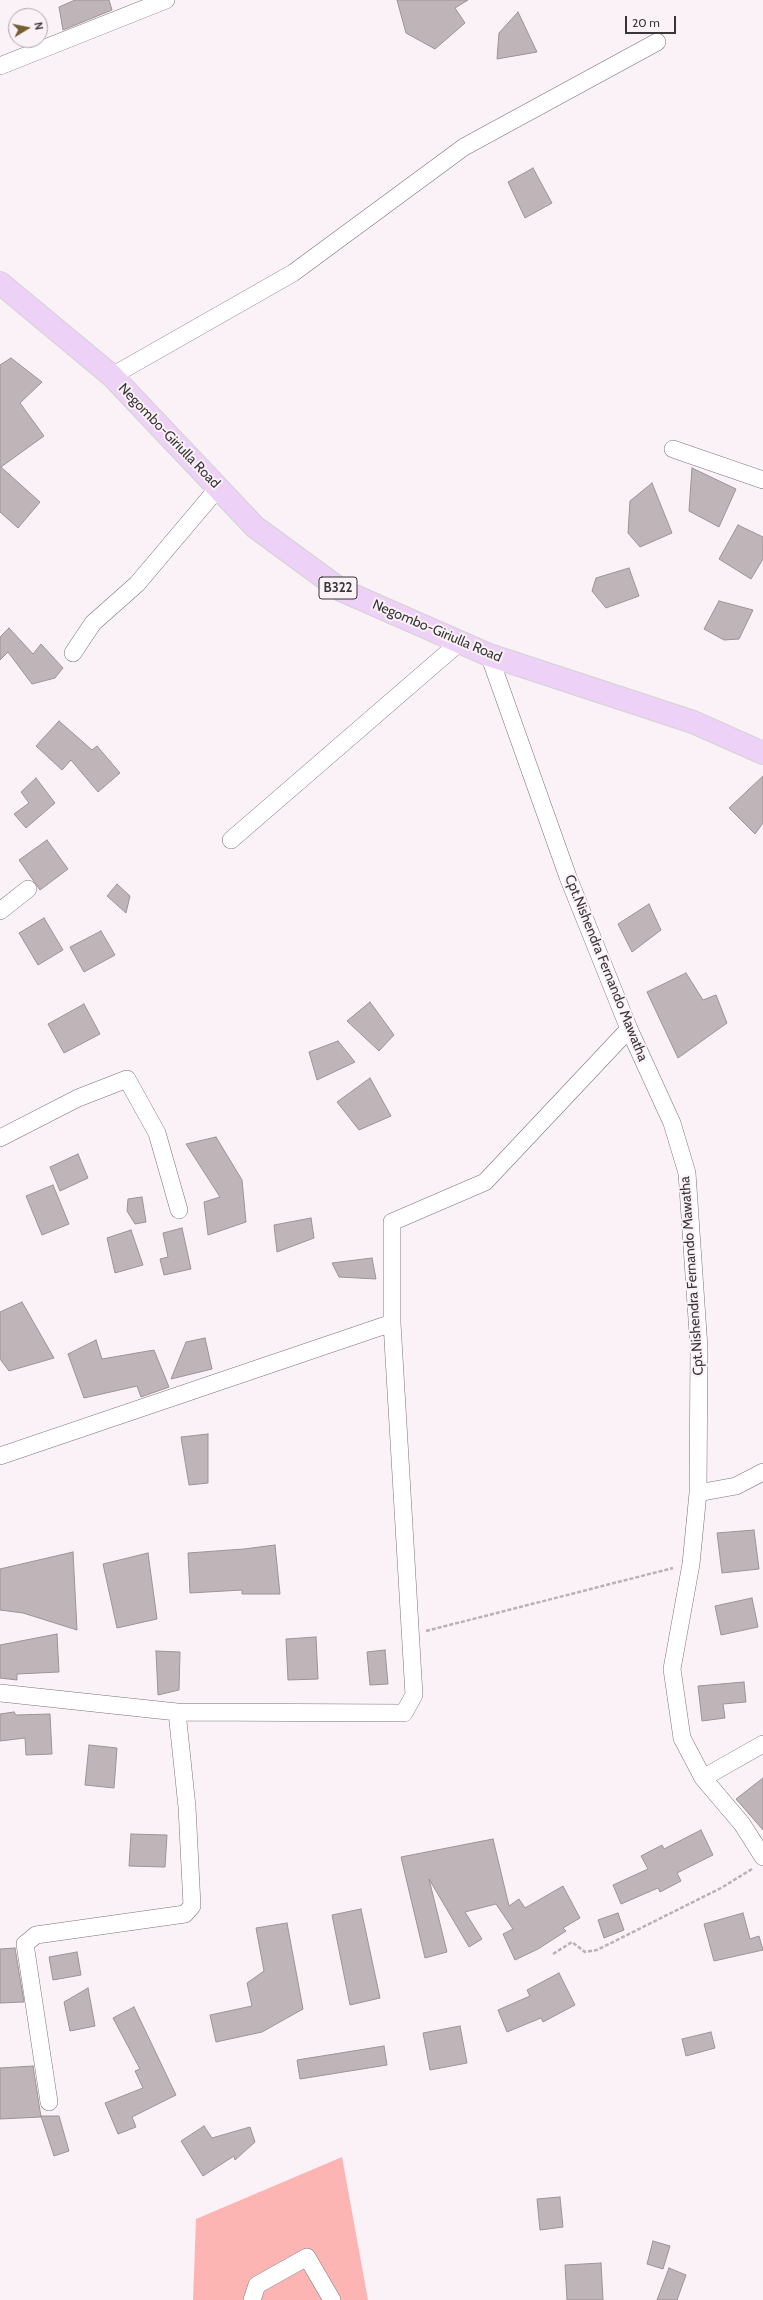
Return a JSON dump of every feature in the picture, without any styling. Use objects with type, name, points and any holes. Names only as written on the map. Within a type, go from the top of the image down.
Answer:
[{"type":"main road","name":"Negombo-Giriulla Road","points":[[0,283],[112,376],[254,527],[341,590],[489,655],[693,722],[763,753]]},
{"type":"street","points":[[0,66],[166,0]]},
{"type":"street","points":[[112,376],[293,273],[464,147],[657,42]]},
{"type":"street","points":[[673,449],[763,480]]},
{"type":"street","points":[[73,653],[93,623],[137,584],[218,488]]},
{"type":"street","points":[[231,840],[460,642]]},
{"type":"street","name":"Cpt.Nishendra Fernando Mawatha","points":[[489,655],[568,877],[629,1029],[672,1123],[687,1173],[699,1348],[698,1493],[691,1564],[672,1669],[682,1738],[703,1778],[742,1824],[760,1862]]},
{"type":"street","points":[[0,911],[28,890]]},
{"type":"street","points":[[0,1693],[177,1712],[404,1713],[414,1695],[392,1323],[392,1222],[485,1182],[629,1029]]},
{"type":"street","points":[[0,1138],[78,1098],[127,1079],[157,1133],[180,1210]]},
{"type":"street","points":[[0,1456],[392,1323]]},
{"type":"street","points":[[698,1493],[736,1486],[763,1472]]},
{"type":"street","points":[[49,2102],[25,1944],[36,1935],[185,1914],[192,1906],[187,1807],[177,1712]]},
{"type":"street","points":[[703,1778],[763,1744]]},
{"type":"street","points":[[252,2300],[257,2285],[307,2257],[332,2300]]},
{"type":"path","points":[[410,1635],[691,1564]]},
{"type":"path","points":[[553,1954],[572,1942],[585,1952],[597,1950],[721,1888],[760,1862]]},
{"type":"shaded area","points":[[342,2157],[368,2300],[193,2300],[196,2219]]},
{"type":"building","points":[[75,0],[109,0],[112,10],[63,30],[59,7]]},
{"type":"building","points":[[397,0],[468,0],[455,8],[465,23],[435,49],[406,33]]},
{"type":"building","points":[[518,12],[537,52],[497,59],[499,33]]},
{"type":"building","points":[[533,168],[552,203],[525,218],[508,182]]},
{"type":"building","points":[[11,358],[42,382],[20,403],[44,436],[1,467],[40,502],[18,528],[0,512],[0,365]]},
{"type":"building","points":[[692,468],[736,489],[719,527],[689,511]]},
{"type":"building","points":[[652,483],[672,533],[640,547],[628,533],[630,501]]},
{"type":"building","points":[[738,525],[763,537],[763,559],[751,579],[719,559]]},
{"type":"building","points":[[629,568],[639,596],[606,608],[592,591],[596,578]]},
{"type":"building","points":[[719,601],[753,610],[739,639],[724,640],[704,629]]},
{"type":"building","points":[[9,628],[33,654],[41,644],[63,668],[55,678],[32,684],[8,652],[0,660],[0,637]]},
{"type":"building","points":[[59,721],[92,750],[97,746],[120,773],[98,792],[71,760],[62,770],[36,746]]},
{"type":"building","points":[[763,776],[763,823],[755,834],[729,808]]},
{"type":"building","points":[[36,778],[55,803],[26,828],[14,814],[29,803],[21,792]]},
{"type":"building","points":[[47,840],[68,869],[40,890],[19,860]]},
{"type":"building","points":[[117,884],[130,896],[126,913],[107,896]]},
{"type":"building","points":[[649,904],[661,930],[632,952],[618,924]]},
{"type":"building","points":[[44,918],[63,950],[38,965],[19,933]]},
{"type":"building","points":[[101,931],[115,955],[84,972],[70,947]]},
{"type":"building","points":[[686,973],[703,1000],[716,995],[727,1023],[678,1058],[647,992]]},
{"type":"building","points":[[370,1002],[394,1035],[379,1051],[347,1021]]},
{"type":"building","points":[[84,1004],[100,1034],[64,1053],[48,1024]]},
{"type":"building","points":[[338,1041],[355,1062],[317,1080],[309,1052]]},
{"type":"building","points":[[370,1078],[391,1116],[359,1130],[337,1102]]},
{"type":"building","points":[[216,1137],[242,1180],[246,1222],[208,1235],[204,1202],[220,1197],[186,1144]]},
{"type":"building","points":[[78,1154],[88,1178],[60,1191],[50,1167]]},
{"type":"building","points":[[53,1185],[69,1224],[42,1235],[26,1196]]},
{"type":"building","points":[[142,1197],[146,1222],[135,1224],[127,1211],[128,1199]]},
{"type":"building","points":[[311,1218],[314,1238],[277,1252],[274,1225]]},
{"type":"building","points":[[182,1228],[191,1269],[164,1275],[160,1259],[168,1257],[163,1233]]},
{"type":"building","points":[[131,1230],[143,1265],[115,1273],[107,1238]]},
{"type":"building","points":[[372,1258],[376,1279],[339,1277],[332,1263]]},
{"type":"building","points":[[22,1302],[54,1358],[9,1371],[0,1359],[0,1312]]},
{"type":"building","points":[[205,1338],[212,1369],[171,1379],[186,1342]]},
{"type":"building","points":[[96,1340],[102,1359],[154,1350],[169,1387],[141,1397],[137,1386],[84,1398],[68,1354]]},
{"type":"building","points":[[208,1434],[208,1483],[189,1485],[181,1437]]},
{"type":"building","points":[[754,1530],[759,1569],[722,1573],[717,1533]]},
{"type":"building","points":[[275,1545],[280,1594],[242,1594],[242,1590],[190,1593],[188,1553]]},
{"type":"building","points":[[73,1552],[77,1630],[23,1613],[0,1610],[0,1569]]},
{"type":"building","points":[[148,1553],[157,1619],[117,1628],[103,1564]]},
{"type":"building","points":[[752,1598],[758,1627],[721,1635],[715,1606]]},
{"type":"building","points":[[57,1634],[59,1672],[17,1674],[17,1680],[0,1678],[0,1645]]},
{"type":"building","points":[[316,1637],[318,1679],[288,1680],[286,1639]]},
{"type":"building","points":[[385,1650],[388,1684],[370,1685],[367,1652]]},
{"type":"building","points":[[156,1651],[180,1652],[179,1690],[158,1695]]},
{"type":"building","points":[[744,1682],[746,1702],[723,1704],[725,1718],[702,1721],[698,1686]]},
{"type":"building","points":[[14,1712],[16,1715],[50,1714],[52,1754],[26,1755],[25,1738],[0,1741],[0,1714]]},
{"type":"building","points":[[89,1745],[117,1748],[114,1788],[85,1785]]},
{"type":"building","points":[[763,1778],[763,1830],[736,1799]]},
{"type":"building","points":[[701,1830],[713,1855],[677,1873],[681,1881],[660,1892],[658,1888],[621,1904],[613,1885],[648,1869],[641,1856],[662,1845],[664,1849]]},
{"type":"building","points":[[131,1834],[167,1835],[165,1867],[129,1866]]},
{"type":"building","points":[[493,1839],[509,1906],[519,1899],[525,1908],[563,1886],[580,1918],[563,1928],[566,1931],[538,1949],[515,1960],[503,1934],[513,1929],[496,1904],[465,1912],[482,1939],[469,1947],[429,1879],[447,1952],[425,1958],[401,1857]]},
{"type":"building","points":[[361,1909],[380,1998],[350,2005],[332,1915]]},
{"type":"building","points":[[618,1913],[624,1930],[604,1938],[598,1920]]},
{"type":"building","points":[[743,1913],[750,1939],[759,1936],[763,1950],[714,1961],[704,1924]]},
{"type":"building","points":[[287,1923],[303,2009],[262,2032],[216,2042],[210,2015],[252,2006],[247,1983],[264,1971],[256,1928]]},
{"type":"building","points":[[15,1948],[24,2002],[0,2003],[0,1949]]},
{"type":"building","points":[[77,1952],[81,1975],[53,1980],[49,1957]]},
{"type":"building","points":[[559,1973],[575,2005],[543,2022],[541,2018],[507,2032],[498,2010],[530,1996],[527,1990]]},
{"type":"building","points":[[88,1988],[95,2026],[70,2031],[64,2002]]},
{"type":"building","points":[[134,2007],[176,2095],[132,2117],[136,2127],[118,2134],[105,2103],[143,2088],[135,2071],[140,2069],[113,2018]]},
{"type":"building","points":[[460,2026],[467,2063],[430,2070],[423,2033]]},
{"type":"building","points":[[711,2032],[715,2048],[686,2056],[682,2039]]},
{"type":"building","points":[[384,2046],[387,2065],[300,2079],[297,2060]]},
{"type":"building","points":[[33,2066],[41,2117],[0,2119],[0,2068]]},
{"type":"building","points":[[41,2116],[59,2116],[69,2151],[54,2156]]},
{"type":"building","points":[[204,2126],[212,2138],[250,2127],[255,2142],[235,2160],[234,2156],[203,2176],[181,2141]]},
{"type":"building","points":[[560,2197],[563,2227],[540,2230],[537,2199]]},
{"type":"building","points":[[653,2241],[670,2246],[663,2269],[647,2264]]},
{"type":"building","points":[[601,2263],[603,2300],[567,2300],[565,2265]]},
{"type":"building","points":[[669,2268],[686,2275],[677,2300],[657,2300]]}]
